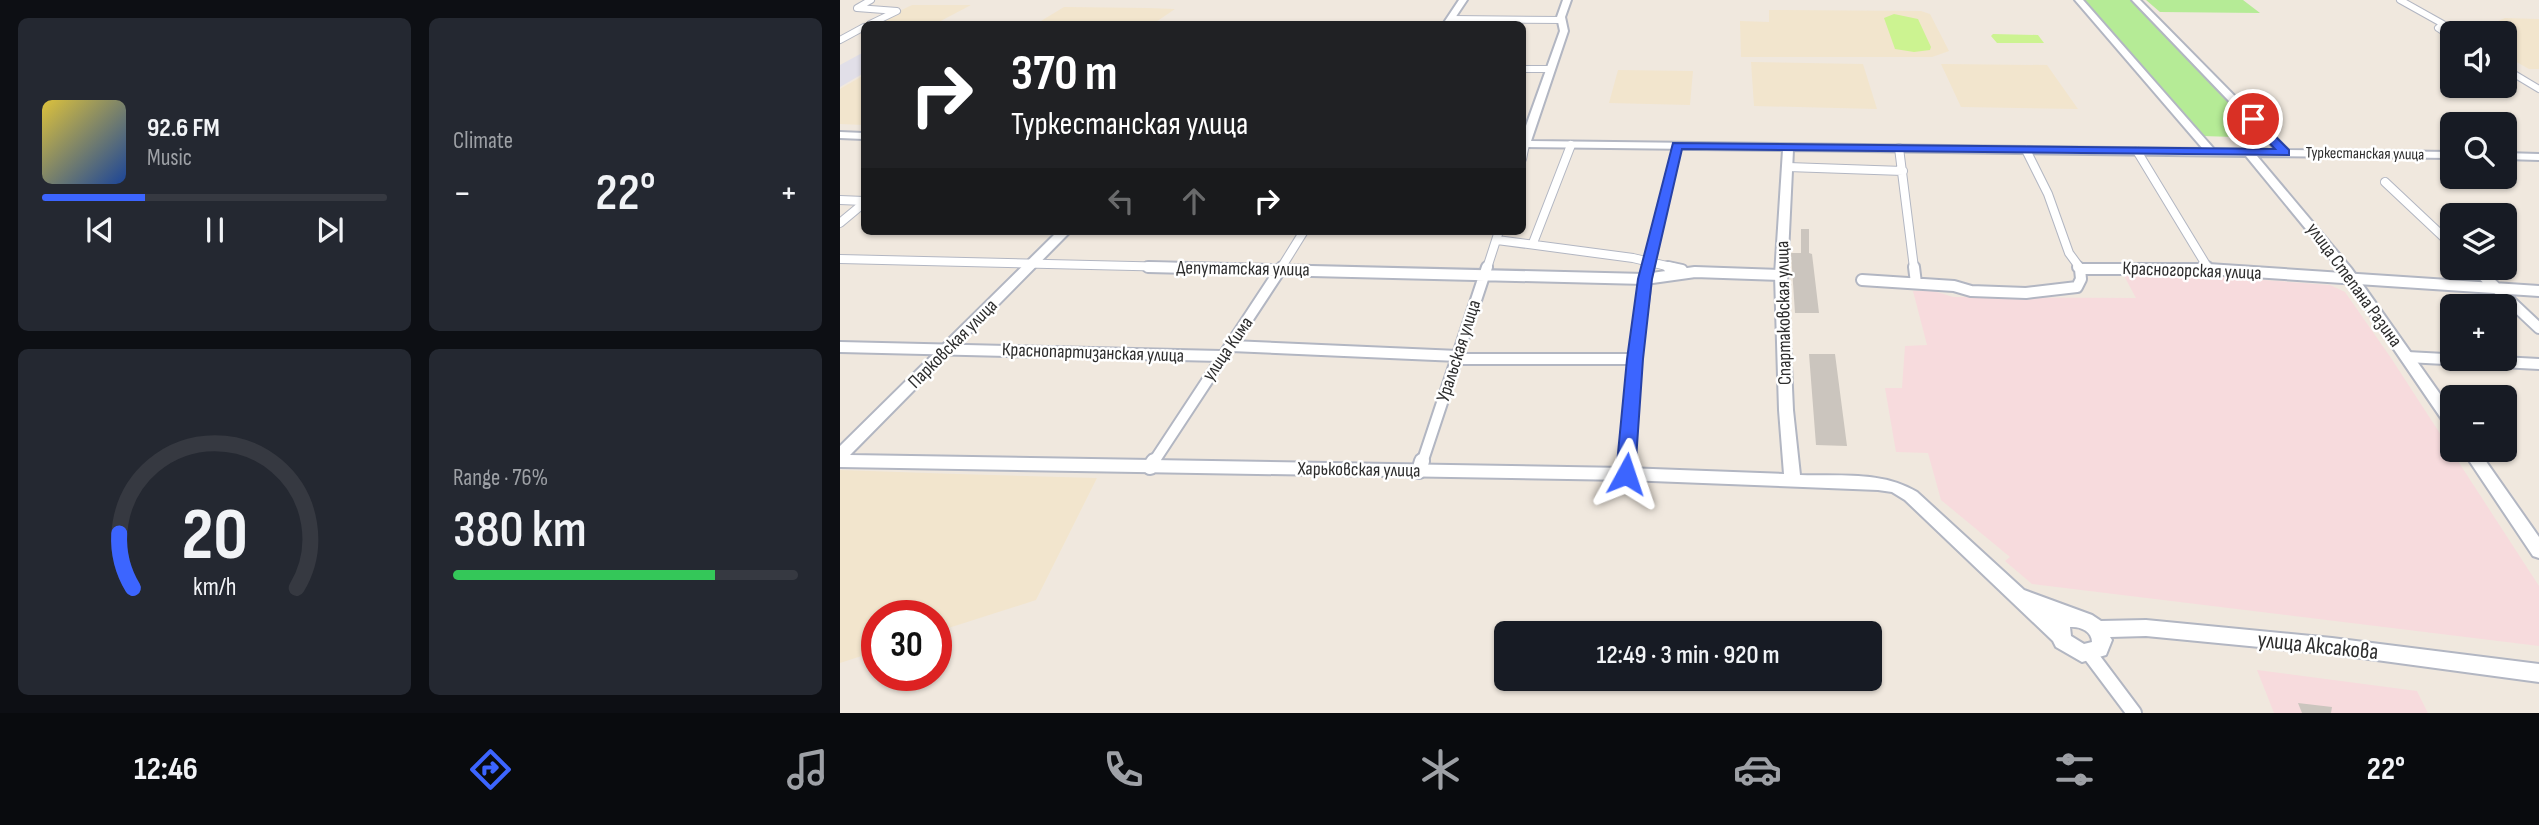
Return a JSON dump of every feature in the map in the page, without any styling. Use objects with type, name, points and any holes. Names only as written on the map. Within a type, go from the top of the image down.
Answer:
[{"type":"street","points":[[871,0],[857,8],[897,11],[876,21]]},
{"type":"street","points":[[1450,21],[1463,0]]},
{"type":"street","points":[[1526,138],[1564,30],[1562,20],[1567,0]]},
{"type":"street","points":[[2078,0],[2211,152]]},
{"type":"street","points":[[2136,0],[2285,153]]},
{"type":"street","points":[[2400,0],[2440,23]]},
{"type":"street","points":[[1506,21],[1562,20]]},
{"type":"street","points":[[840,40],[861,29]]},
{"type":"street","points":[[1526,69],[1550,69]]},
{"type":"street","points":[[2517,76],[2539,89]]},
{"type":"street","points":[[840,135],[861,136]]},
{"type":"street","name":"Туркестанская улица","points":[[1526,144],[2440,155]]},
{"type":"street","points":[[1533,243],[1571,145]]},
{"type":"street","points":[[1626,474],[1635,359],[1645,279],[1678,146]]},
{"type":"street","name":"Спартаковская улица","points":[[1788,146],[1780,275],[1792,479]]},
{"type":"street","points":[[1899,148],[1916,283]]},
{"type":"street","points":[[1862,280],[1954,286],[1970,291],[2065,290],[2077,287],[2081,279],[2080,269],[2069,253],[2048,194],[2026,150]]},
{"type":"street","points":[[2137,151],[2208,269]]},
{"type":"street","name":"улица Степана Разина","points":[[2249,153],[2352,278],[2440,405]]},
{"type":"street","points":[[2517,156],[2539,157]]},
{"type":"street","points":[[1788,167],[1903,171]]},
{"type":"street","points":[[2385,182],[2440,234]]},
{"type":"street","points":[[840,200],[861,202]]},
{"type":"street","points":[[840,223],[861,205]]},
{"type":"street","name":"Парковская улица","points":[[840,458],[1061,235]]},
{"type":"street","name":"улица Кима","points":[[1150,467],[1302,235]]},
{"type":"street","points":[[1498,236],[1650,261],[1668,268],[1695,272],[1780,275]]},
{"type":"street","name":"Уральская улица","points":[[1419,471],[1498,236]]},
{"type":"street","name":"Депутатская улица","points":[[840,259],[1645,279]]},
{"type":"street","name":"Красногорская улица","points":[[2080,269],[2208,269],[2539,291]]},
{"type":"street","points":[[1645,279],[1695,272]]},
{"type":"street","points":[[2488,280],[2539,328]]},
{"type":"street","points":[[1231,346],[1458,358],[1635,359]]},
{"type":"street","name":"Краснопартизанская улица","points":[[840,347],[949,348],[1085,355],[1221,356]]},
{"type":"street","points":[[2407,357],[2539,364]]},
{"type":"street","name":"Харьковская улица","points":[[840,458],[1150,467],[1626,474],[1878,484],[1896,487],[1911,496],[2060,635]]},
{"type":"street","points":[[2478,462],[2539,551]]},
{"type":"street","name":"улица Аксакова","points":[[2013,592],[2091,623],[2097,629],[2146,628],[2319,645],[2539,673]]},
{"type":"street","points":[[2075,618],[2061,624],[2060,635],[2075,650],[2095,652],[2102,645],[2097,629]]},
{"type":"street","points":[[2089,653],[2134,713]]},
{"type":"shaded area","points":[[912,5],[971,5],[941,21],[879,21]]},
{"type":"shaded area","points":[[1064,7],[1175,9],[1157,21],[1041,21]]},
{"type":"shaded area","points":[[1769,10],[1921,11],[1930,14],[1949,51],[1932,57],[1741,57],[1740,21],[1769,22]]},
{"type":"shaded area","points":[[2505,18],[2539,19],[2539,69],[2529,69],[2517,62],[2517,21],[2498,21]]},
{"type":"shaded area","points":[[861,54],[861,75],[840,87],[840,65]]},
{"type":"shaded area","points":[[1751,62],[1863,64],[1877,109],[1754,106]]},
{"type":"shaded area","points":[[1941,64],[2047,65],[2078,109],[1961,107]]},
{"type":"shaded area","points":[[1618,70],[1693,71],[1690,105],[1609,103]]},
{"type":"shaded area","points":[[861,77],[861,125],[840,124],[840,89]]},
{"type":"shaded area","points":[[2205,273],[2233,274],[2237,278],[2330,285],[2345,292],[2440,433],[2440,462],[2459,462],[2539,586],[2539,646],[2032,584],[2005,561],[2010,557],[1941,500],[1928,453],[1896,452],[1885,388],[1902,388],[1905,346],[1927,345],[1913,291],[1934,291],[1953,297],[2136,298],[2123,274],[2208,278]]},
{"type":"shaded area","points":[[840,470],[1097,478],[1036,600],[952,627],[952,600],[861,600],[861,656],[840,663]]},
{"type":"shaded area","points":[[2257,670],[2417,691],[2428,713],[2274,713]]},
{"type":"green space","points":[[2082,0],[2131,0],[2267,138],[2202,136]]},
{"type":"green space","points":[[2146,0],[2243,0],[2260,13],[2160,12]]},
{"type":"green space","points":[[1894,14],[1918,19],[1930,50],[1914,52],[1895,49],[1884,18]]},
{"type":"green space","points":[[2038,35],[2044,43],[1997,43],[1991,36]]},
{"type":"building","points":[[1801,229],[1809,229],[1809,253],[1812,254],[1819,313],[1795,313],[1791,253],[1801,253]]},
{"type":"building","points":[[1809,354],[1835,354],[1847,446],[1816,445]]},
{"type":"building","points":[[2298,703],[2332,707],[2331,713],[2302,713]]},
{"type":"route","points":[[1626,474],[1635,359],[1645,279],[1678,146],[2285,153],[2253,119]]}]
